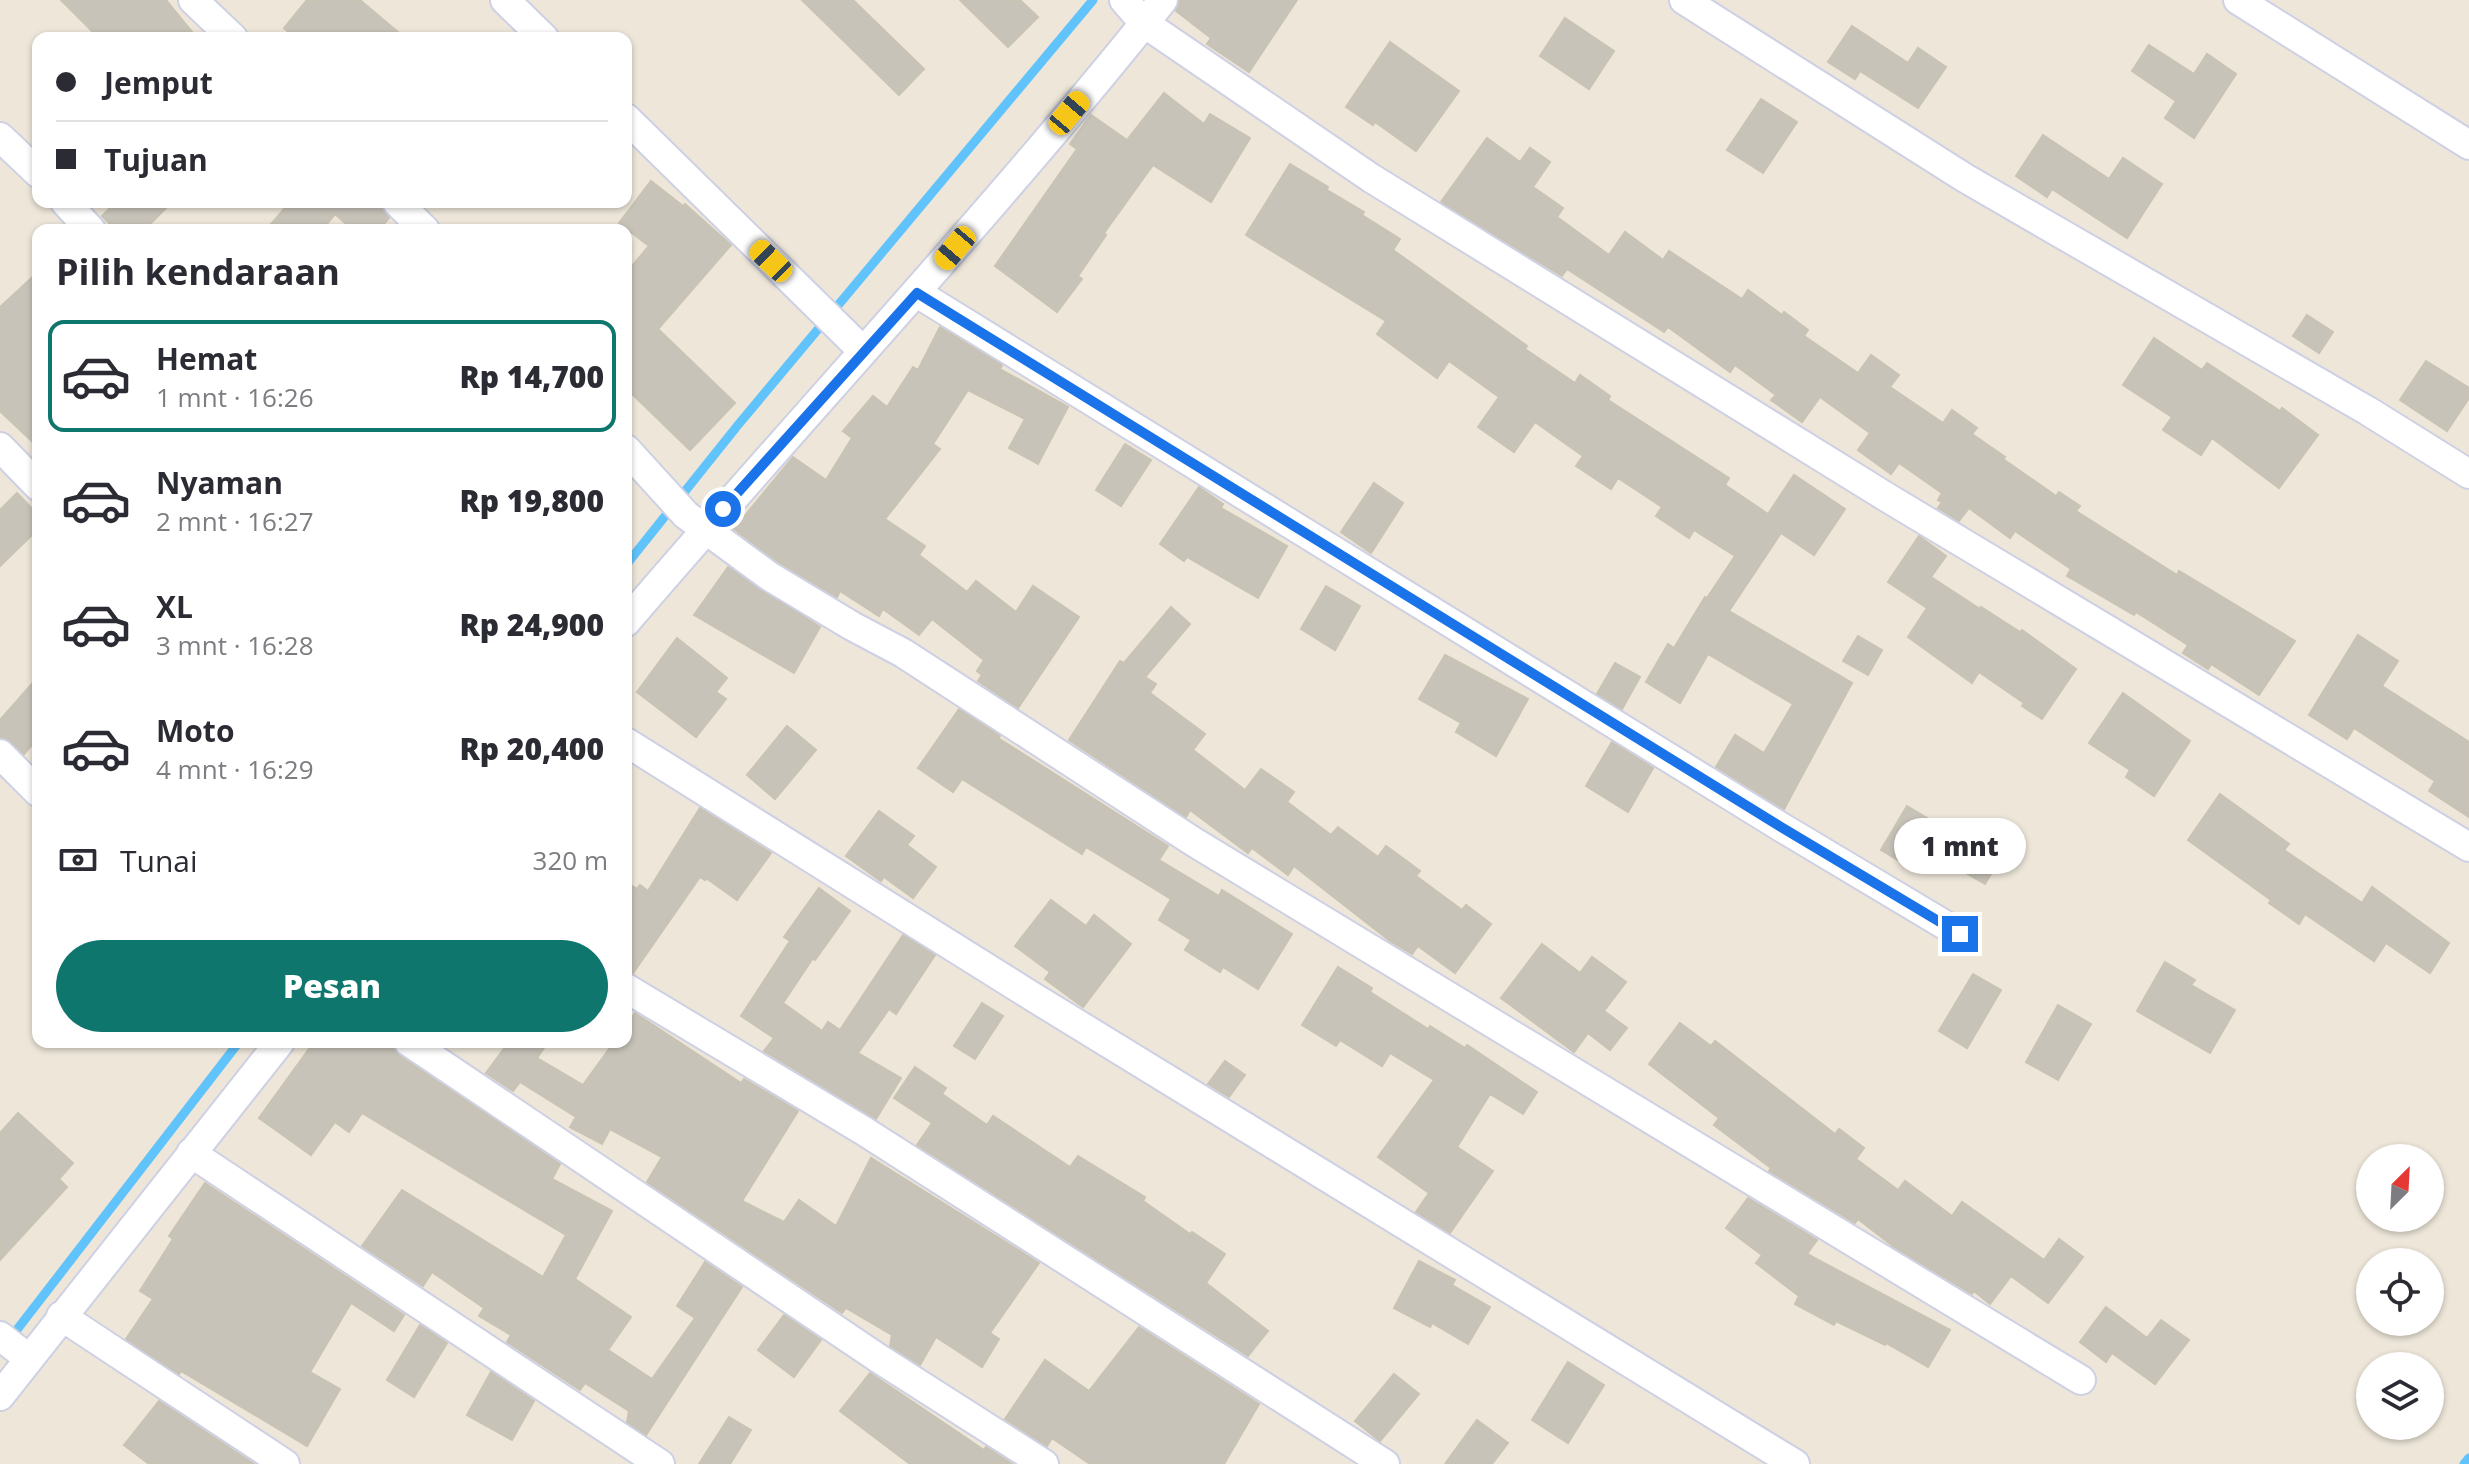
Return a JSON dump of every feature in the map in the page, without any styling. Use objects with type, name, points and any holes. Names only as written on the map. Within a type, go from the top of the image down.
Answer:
[{"type":"street","points":[[193,0],[227,32]]},
{"type":"street","points":[[505,0],[538,32]]},
{"type":"street","points":[[1124,0],[1144,23],[1398,195],[1902,506],[2469,847]]},
{"type":"street","points":[[632,613],[695,522],[853,341],[917,293],[1163,0]]},
{"type":"street","points":[[1684,0],[1965,178],[2368,411],[2469,474]]},
{"type":"street","points":[[2238,0],[2469,145]]},
{"type":"street","points":[[632,124],[853,341]]},
{"type":"street","points":[[0,137],[32,167]]},
{"type":"street","points":[[71,208],[85,224]]},
{"type":"street","points":[[403,208],[419,224]]},
{"type":"street","points":[[917,293],[1781,827],[1960,934]]},
{"type":"street","points":[[0,447],[32,480]]},
{"type":"street","points":[[632,456],[695,522],[769,576],[903,653],[1194,842],[2081,1380]]},
{"type":"street","points":[[632,746],[1030,995],[1795,1464]]},
{"type":"street","points":[[0,754],[32,786]]},
{"type":"street","points":[[632,992],[864,1131],[1385,1464]]},
{"type":"street","points":[[0,1396],[11,1345],[61,1316],[275,1048]]},
{"type":"street","points":[[418,1048],[878,1358],[1044,1464]]},
{"type":"street","points":[[191,1153],[660,1464]]},
{"type":"street","points":[[61,1316],[285,1464]]},
{"type":"building","points":[[61,0],[166,0],[192,32],[93,32]]},
{"type":"building","points":[[307,0],[360,0],[398,32],[289,32],[284,28]]},
{"type":"building","points":[[802,0],[853,0],[924,69],[899,95]]},
{"type":"building","points":[[960,0],[1020,0],[1038,17],[1008,47]]},
{"type":"building","points":[[1180,0],[1297,0],[1249,72],[1207,44],[1211,38],[1176,11]]},
{"type":"building","points":[[1565,18],[1614,51],[1589,89],[1540,56]]},
{"type":"building","points":[[1852,26],[1908,63],[1918,48],[1946,67],[1918,108],[1860,71],[1855,79],[1828,62]]},
{"type":"building","points":[[1390,42],[1459,91],[1416,151],[1375,122],[1373,125],[1346,107]]},
{"type":"building","points":[[2149,45],[2194,74],[2207,54],[2236,74],[2194,138],[2165,118],[2176,101],[2132,71]]},
{"type":"building","points":[[1164,93],[1204,124],[1210,114],[1250,138],[1211,202],[1153,165],[1104,233],[1106,235],[1078,276],[1082,279],[1057,312],[995,266],[1077,149],[1070,144],[1091,115],[1127,140]]},
{"type":"building","points":[[1761,99],[1797,122],[1763,173],[1727,150]]},
{"type":"building","points":[[2043,135],[2109,179],[2123,158],[2162,184],[2127,238],[2052,189],[2047,197],[2016,176]]},
{"type":"building","points":[[1487,138],[1520,162],[1530,148],[1550,162],[1533,187],[1563,208],[1557,217],[1609,255],[1625,232],[1663,260],[1669,251],[1742,299],[1748,290],[1808,330],[1804,336],[1858,373],[1871,355],[1899,375],[1890,387],[1943,423],[1952,410],[1977,428],[1972,434],[2005,457],[2003,459],[2056,496],[2059,492],[2080,506],[2076,511],[2177,575],[2179,571],[2295,641],[2259,695],[2211,664],[2208,669],[2183,653],[2188,645],[2136,612],[2134,615],[2067,576],[2071,569],[2015,531],[2010,538],[1969,508],[1959,521],[1938,508],[1942,493],[1899,463],[1891,474],[1858,450],[1870,433],[1820,397],[1802,422],[1771,400],[1776,395],[1735,365],[1730,372],[1668,327],[1664,332],[1567,269],[1562,276],[1441,202]]},
{"type":"building","points":[[1290,164],[1328,187],[1327,190],[1400,239],[1393,250],[1527,346],[1525,349],[1575,383],[1580,375],[1610,396],[1608,400],[1729,478],[1725,485],[1768,514],[1794,475],[1845,509],[1814,555],[1781,533],[1729,611],[1852,683],[1784,809],[1716,767],[1735,735],[1764,753],[1793,704],[1708,654],[1680,703],[1646,682],[1668,644],[1674,648],[1735,556],[1694,530],[1689,538],[1656,516],[1662,507],[1618,478],[1611,489],[1576,466],[1583,456],[1535,422],[1514,452],[1478,427],[1499,397],[1449,361],[1437,378],[1377,334],[1386,321],[1246,235]]},
{"type":"building","points":[[651,181],[683,206],[685,204],[731,245],[658,329],[735,403],[690,450],[632,394],[632,266],[649,246],[632,233],[632,224],[619,223]]},
{"type":"building","points":[[110,208],[166,208],[150,224],[110,224],[102,216]]},
{"type":"building","points":[[285,208],[383,208],[389,218],[384,224],[346,224],[335,214],[327,224],[271,224]]},
{"type":"building","points":[[32,278],[32,441],[0,411],[0,307]]},
{"type":"building","points":[[2307,315],[2333,332],[2319,353],[2293,336]]},
{"type":"building","points":[[940,327],[1002,365],[1000,369],[1068,407],[1038,464],[1009,448],[1025,419],[968,390],[933,444],[940,449],[885,519],[925,546],[919,555],[967,592],[976,581],[1016,612],[1033,586],[1079,617],[1018,708],[978,681],[982,675],[977,671],[984,660],[932,619],[919,635],[883,609],[879,616],[840,591],[837,597],[778,562],[734,529],[793,457],[826,480],[852,438],[843,431],[873,396],[887,407],[913,367],[918,370]]},
{"type":"building","points":[[2154,338],[2202,370],[2207,363],[2280,411],[2282,408],[2318,435],[2279,488],[2212,438],[2201,455],[2163,430],[2172,417],[2123,385]]},
{"type":"building","points":[[2426,361],[2469,388],[2469,398],[2447,431],[2400,400]]},
{"type":"building","points":[[1125,444],[1151,460],[1121,506],[1096,490]]},
{"type":"building","points":[[1374,483],[1403,503],[1371,553],[1341,532]]},
{"type":"building","points":[[1199,487],[1223,504],[1221,508],[1287,546],[1258,598],[1187,557],[1184,561],[1160,544]]},
{"type":"building","points":[[17,493],[32,509],[32,535],[0,566],[0,510]]},
{"type":"building","points":[[1919,536],[1946,556],[1931,577],[1980,609],[2020,632],[2022,630],[2076,669],[2042,719],[1979,672],[1972,683],[1908,637],[1927,608],[1888,582]]},
{"type":"building","points":[[728,567],[820,627],[794,673],[694,615]]},
{"type":"building","points":[[1326,586],[1360,606],[1335,650],[1301,629]]},
{"type":"building","points":[[1171,607],[1190,624],[1145,677],[1156,684],[1150,693],[1205,734],[1193,750],[1245,790],[1261,769],[1294,792],[1287,802],[1331,835],[1338,827],[1378,857],[1386,846],[1420,871],[1416,876],[1462,910],[1466,905],[1491,924],[1455,973],[1418,946],[1412,954],[1390,941],[1294,866],[1288,875],[1252,848],[1248,853],[1190,810],[1186,817],[1069,740],[1120,661],[1124,663]]},
{"type":"building","points":[[2358,635],[2398,661],[2382,686],[2469,742],[2469,817],[2429,791],[2435,781],[2354,728],[2347,739],[2309,715]]},
{"type":"building","points":[[1858,636],[1882,650],[1868,675],[1843,661]]},
{"type":"building","points":[[677,638],[727,678],[716,692],[726,699],[696,737],[637,692]]},
{"type":"building","points":[[1445,655],[1528,699],[1496,756],[1456,732],[1461,723],[1419,699]]},
{"type":"building","points":[[1615,663],[1640,677],[1622,709],[1597,694]]},
{"type":"building","points":[[32,684],[32,745],[24,754],[0,737],[0,720]]},
{"type":"building","points":[[2123,693],[2190,741],[2154,796],[2126,777],[2130,770],[2089,743]]},
{"type":"building","points":[[959,709],[1000,736],[998,738],[1168,846],[1159,860],[1219,896],[1222,890],[1292,934],[1258,989],[1223,967],[1220,972],[1185,950],[1191,940],[1159,920],[1171,899],[1086,847],[1082,854],[962,779],[953,792],[918,768]]},
{"type":"building","points":[[787,726],[816,750],[775,799],[747,775]]},
{"type":"building","points":[[1612,742],[1653,768],[1628,812],[1586,786]]},
{"type":"building","points":[[2220,794],[2289,844],[2284,850],[2362,903],[2372,887],[2449,943],[2430,973],[2386,943],[2374,961],[2305,914],[2299,924],[2188,840]]},
{"type":"building","points":[[1907,806],[1964,840],[1969,831],[2004,852],[1985,884],[1929,852],[1918,872],[1881,850]]},
{"type":"building","points":[[700,808],[771,853],[737,900],[700,877],[633,973],[632,886],[637,889],[640,885],[648,891]]},
{"type":"building","points":[[879,811],[914,836],[907,845],[936,867],[913,898],[884,877],[881,881],[846,856]]},
{"type":"building","points":[[819,888],[850,911],[783,1003],[822,1031],[828,1022],[840,1030],[903,935],[935,955],[896,1014],[889,1009],[858,1053],[901,1078],[876,1119],[764,1051],[774,1038],[741,1016],[790,941],[784,937]]},
{"type":"building","points":[[1051,900],[1086,926],[1094,915],[1131,944],[1083,1007],[1045,979],[1050,972],[1015,946]]},
{"type":"building","points":[[1542,944],[1580,973],[1592,957],[1626,982],[1604,1011],[1627,1028],[1610,1050],[1588,1033],[1574,1052],[1501,998]]},
{"type":"building","points":[[2165,962],[2195,980],[2191,985],[2235,1010],[2210,1053],[2137,1011]]},
{"type":"building","points":[[1338,967],[1372,988],[1370,992],[1428,1029],[1430,1026],[1465,1048],[1467,1045],[1537,1092],[1523,1114],[1490,1094],[1457,1147],[1493,1171],[1450,1233],[1416,1212],[1429,1193],[1378,1157],[1434,1080],[1390,1053],[1382,1066],[1340,1040],[1336,1046],[1302,1025]]},
{"type":"building","points":[[1973,974],[2001,990],[1967,1048],[1939,1031]]},
{"type":"building","points":[[982,1003],[1003,1016],[975,1059],[954,1046]]},
{"type":"building","points":[[2058,1005],[2091,1024],[2058,1080],[2026,1062]]},
{"type":"building","points":[[635,1013],[741,1083],[744,1079],[798,1111],[742,1201],[784,1222],[799,1200],[836,1226],[871,1158],[1039,1263],[990,1333],[999,1339],[982,1367],[936,1337],[920,1365],[890,1346],[892,1335],[846,1308],[842,1313],[647,1182],[662,1157],[610,1129],[602,1144],[570,1127],[576,1117],[520,1082],[513,1091],[486,1073],[505,1048],[544,1048],[537,1058],[583,1085],[610,1048],[632,1048],[632,1017]]},
{"type":"building","points":[[1680,1023],[1711,1046],[1715,1041],[1835,1134],[1839,1129],[1864,1148],[1856,1159],[1898,1190],[1905,1181],[1952,1216],[1962,1202],[2044,1260],[2059,1239],[2083,1257],[2048,1303],[2011,1276],[1990,1304],[1974,1291],[1972,1294],[1894,1247],[1858,1219],[1855,1223],[1769,1171],[1771,1168],[1714,1125],[1719,1118],[1649,1064]]},
{"type":"building","points":[[310,1048],[395,1048],[400,1056],[560,1164],[552,1179],[612,1211],[575,1279],[631,1317],[608,1350],[652,1379],[695,1318],[677,1306],[705,1262],[742,1287],[646,1435],[627,1422],[629,1411],[585,1383],[580,1390],[507,1342],[511,1335],[479,1316],[484,1308],[432,1272],[423,1286],[362,1246],[402,1190],[543,1277],[566,1235],[362,1113],[349,1132],[335,1122],[311,1155],[259,1118]]},
{"type":"building","points":[[1225,1061],[1245,1075],[1229,1097],[1208,1084]]},
{"type":"building","points":[[915,1067],[946,1088],[942,1094],[987,1125],[993,1116],[1070,1167],[1078,1156],[1145,1197],[1143,1201],[1225,1254],[1206,1283],[1268,1331],[1248,1356],[917,1145],[932,1123],[894,1098]]},
{"type":"building","points":[[18,1113],[73,1163],[59,1179],[67,1187],[0,1260],[0,1133]]},
{"type":"building","points":[[205,1183],[404,1315],[394,1331],[351,1303],[310,1372],[340,1389],[307,1446],[181,1371],[179,1374],[126,1339],[153,1299],[140,1291],[173,1239],[169,1236]]},
{"type":"building","points":[[1748,1198],[1817,1240],[1807,1254],[1950,1330],[1928,1367],[1886,1343],[1836,1321],[1834,1325],[1795,1304],[1799,1296],[1756,1263],[1762,1255],[1726,1228]]},
{"type":"building","points":[[1419,1261],[1455,1280],[1452,1285],[1490,1307],[1468,1344],[1432,1323],[1430,1327],[1394,1308]]},
{"type":"building","points":[[2106,1307],[2147,1338],[2161,1320],[2189,1340],[2155,1384],[2112,1353],[2106,1362],[2080,1342]]},
{"type":"building","points":[[784,1315],[821,1340],[794,1377],[758,1350]]},
{"type":"building","points":[[420,1325],[447,1343],[414,1397],[387,1380]]},
{"type":"building","points":[[1139,1327],[1259,1404],[1224,1464],[1090,1464],[1052,1438],[1047,1446],[1005,1419],[1045,1360],[1089,1391]]},
{"type":"building","points":[[1568,1362],[1604,1385],[1568,1443],[1532,1420]]},
{"type":"building","points":[[491,1372],[534,1401],[512,1440],[467,1415]]},
{"type":"building","points":[[870,1373],[984,1450],[986,1447],[1012,1464],[910,1464],[840,1411]]},
{"type":"building","points":[[1394,1374],[1419,1394],[1380,1441],[1355,1421]]},
{"type":"building","points":[[159,1401],[254,1464],[149,1464],[124,1445]]},
{"type":"building","points":[[729,1417],[751,1430],[730,1464],[699,1464]]},
{"type":"building","points":[[1477,1420],[1508,1443],[1492,1464],[1445,1464]]},
{"type":"waterway","points":[[632,558],[738,425],[1093,0]]},
{"type":"waterway","points":[[9,1340],[234,1048]]},
{"type":"waterway","points":[[2464,1464],[2469,1458]]},
{"type":"route","points":[[723,509],[917,293],[1781,827],[1960,934]]}]
